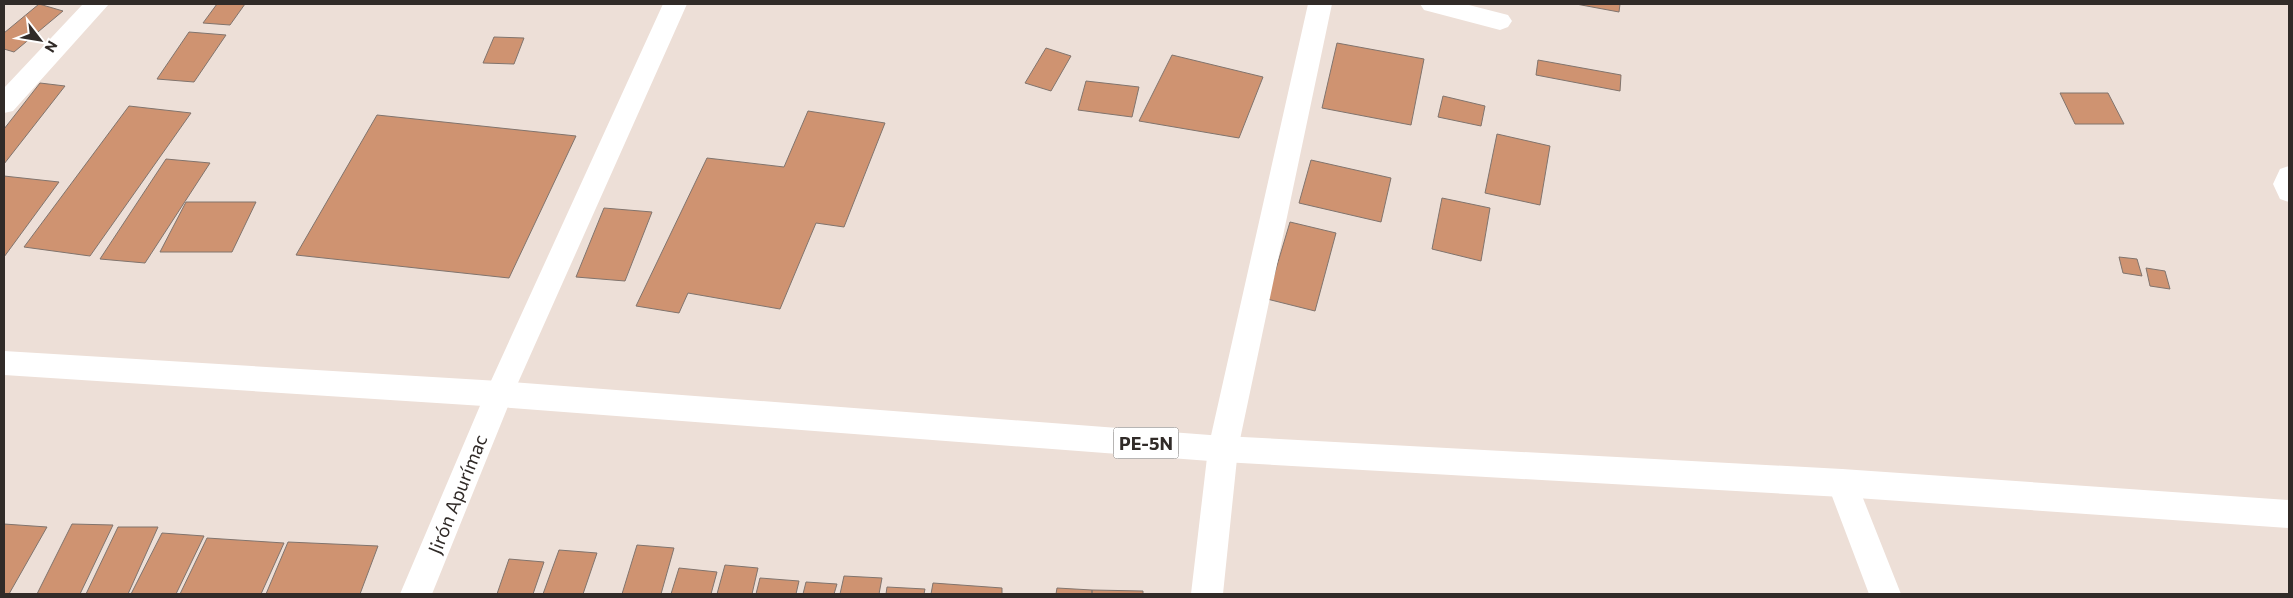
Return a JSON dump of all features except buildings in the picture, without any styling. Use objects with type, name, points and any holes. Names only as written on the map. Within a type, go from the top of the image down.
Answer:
[{"type":"main road","points":[[4,104],[97,4]]},
{"type":"main road","name":"Jirón Apurímac","points":[[416,594],[499,394],[675,4]]},
{"type":"main road","points":[[1432,4],[1500,21]]},
{"type":"main road","points":[[1207,594],[1223,449],[1322,5]]},
{"type":"main road","points":[[2289,176],[2286,184],[2289,192]]},
{"type":"main road","name":"PE-5N","points":[[4,363],[499,394],[1223,449],[1842,483],[2289,514]]},
{"type":"main road","points":[[1842,483],[1885,594]]}]
